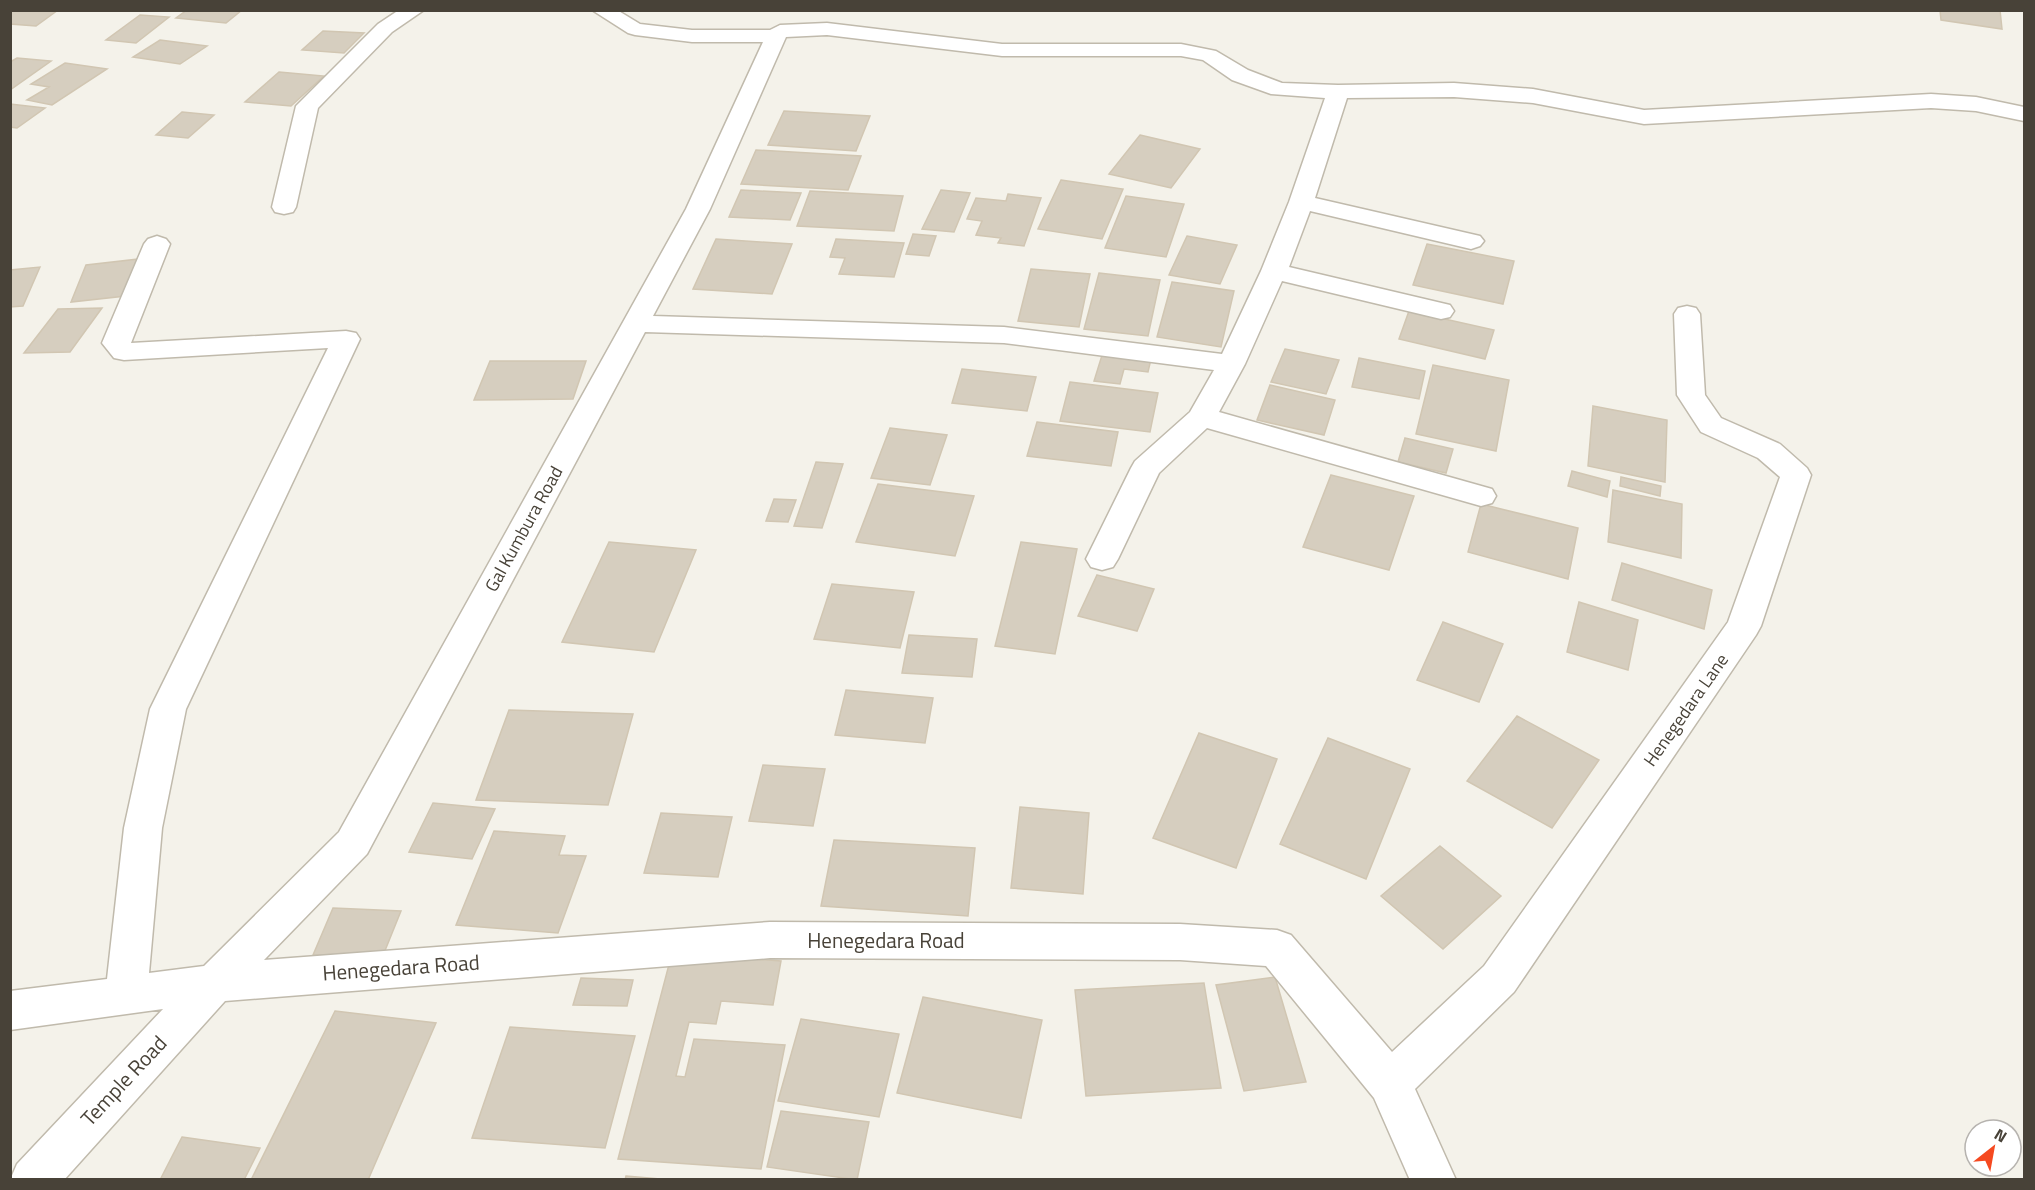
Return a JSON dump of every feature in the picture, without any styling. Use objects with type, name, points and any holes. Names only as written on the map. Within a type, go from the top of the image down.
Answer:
[{"type":"street","points":[[284,207],[307,106],[385,28],[414,10]]},
{"type":"street","points":[[602,10],[635,29],[692,36],[776,36],[780,31],[834,20],[1002,50],[1181,50],[1209,55],[1239,75],[1279,89],[1338,92],[1454,90],[1533,96],[1644,117],[1930,101],[1976,104],[2025,114]]},
{"type":"street","name":"Gal Kumbura Road","points":[[215,983],[353,843],[698,208],[776,36]]},
{"type":"street","points":[[1102,559],[1146,468],[1202,417],[1231,364],[1274,271],[1301,202],[1338,92]]},
{"type":"street","points":[[1301,202],[1471,241]]},
{"type":"street","points":[[126,996],[144,828],[168,708],[346,339],[124,352],[116,343],[157,244]]},
{"type":"street","points":[[1274,271],[1441,311]]},
{"type":"street","name":"Henegedara Lane","points":[[1390,1083],[1499,980],[1744,626],[1796,476],[1769,451],[1711,425],[1691,395],[1687,314]]},
{"type":"street","points":[[635,324],[1004,335],[1231,364]]},
{"type":"street","points":[[1202,417],[1481,496]]},
{"type":"street","name":"Henegedara Road","points":[[10,1011],[215,983],[770,940],[1180,942],[1277,948],[1390,1083],[1433,1179]]},
{"type":"street","name":"Temple Road","points":[[33,1179],[215,983]]},
{"type":"building","points":[[10,10],[58,10],[36,26],[10,24]]},
{"type":"building","points":[[187,10],[242,10],[226,23],[176,18]]},
{"type":"building","points":[[1940,10],[2000,10],[2002,29],[1941,20]]},
{"type":"building","points":[[140,15],[169,17],[136,43],[106,40]]},
{"type":"building","points":[[323,31],[364,33],[344,53],[302,50]]},
{"type":"building","points":[[160,40],[207,46],[180,64],[133,57]]},
{"type":"building","points":[[17,58],[51,61],[10,90],[10,62]]},
{"type":"building","points":[[65,63],[107,69],[52,105],[27,100],[49,87],[31,84]]},
{"type":"building","points":[[279,72],[324,76],[291,106],[245,102]]},
{"type":"building","points":[[10,104],[45,108],[17,128],[10,127]]},
{"type":"building","points":[[784,111],[870,116],[856,151],[768,145]]},
{"type":"building","points":[[182,112],[214,115],[188,138],[156,135]]},
{"type":"building","points":[[1140,135],[1200,149],[1171,188],[1109,174]]},
{"type":"building","points":[[756,150],[861,156],[848,190],[741,184]]},
{"type":"building","points":[[1061,180],[1123,189],[1102,239],[1038,229]]},
{"type":"building","points":[[741,190],[801,193],[790,220],[729,217]]},
{"type":"building","points":[[941,190],[970,193],[954,232],[922,229]]},
{"type":"building","points":[[810,191],[903,196],[894,231],[797,226]]},
{"type":"building","points":[[1008,194],[1041,198],[1024,246],[998,243],[1001,238],[976,235],[982,221],[967,219],[976,198],[1006,201]]},
{"type":"building","points":[[1126,196],[1184,204],[1166,257],[1105,248]]},
{"type":"building","points":[[913,234],[936,236],[929,256],[906,254]]},
{"type":"building","points":[[1187,236],[1237,245],[1220,284],[1169,275]]},
{"type":"building","points":[[716,239],[792,244],[772,294],[693,289]]},
{"type":"building","points":[[836,239],[904,243],[894,277],[839,274],[845,258],[830,257]]},
{"type":"building","points":[[1427,244],[1514,261],[1503,304],[1413,285]]},
{"type":"building","points":[[139,259],[126,296],[71,302],[86,265]]},
{"type":"building","points":[[40,267],[23,306],[10,307],[10,270]]},
{"type":"building","points":[[1031,269],[1090,274],[1079,327],[1018,321]]},
{"type":"building","points":[[1099,273],[1160,280],[1148,336],[1084,329]]},
{"type":"building","points":[[1172,282],[1234,291],[1221,347],[1157,337]]},
{"type":"building","points":[[102,308],[70,352],[24,353],[58,309]]},
{"type":"building","points":[[1409,311],[1494,330],[1485,359],[1399,339]]},
{"type":"building","points":[[1285,349],[1339,360],[1326,394],[1271,382]]},
{"type":"building","points":[[1103,352],[1151,359],[1148,372],[1124,369],[1120,384],[1094,381]]},
{"type":"building","points":[[1359,358],[1425,371],[1419,399],[1352,387]]},
{"type":"building","points":[[490,361],[586,361],[573,399],[474,400]]},
{"type":"building","points":[[1433,365],[1509,380],[1496,451],[1416,434]]},
{"type":"building","points":[[962,369],[1036,377],[1027,411],[952,403]]},
{"type":"building","points":[[1070,382],[1158,393],[1150,432],[1060,421]]},
{"type":"building","points":[[1270,385],[1335,400],[1324,435],[1257,420]]},
{"type":"building","points":[[1593,406],[1667,420],[1665,482],[1588,466]]},
{"type":"building","points":[[1037,422],[1118,432],[1111,466],[1027,456]]},
{"type":"building","points":[[890,428],[947,435],[930,485],[871,478]]},
{"type":"building","points":[[1405,438],[1453,449],[1446,473],[1398,462]]},
{"type":"building","points":[[816,462],[843,464],[822,528],[794,526]]},
{"type":"building","points":[[1572,471],[1610,481],[1607,497],[1568,486]]},
{"type":"building","points":[[1331,475],[1414,496],[1389,570],[1303,547]]},
{"type":"building","points":[[1621,477],[1661,486],[1660,496],[1620,486]]},
{"type":"building","points":[[878,484],[974,496],[955,556],[856,542]]},
{"type":"building","points":[[1613,490],[1682,504],[1681,558],[1608,542]]},
{"type":"building","points":[[774,499],[796,500],[788,522],[766,521]]},
{"type":"building","points":[[1481,504],[1578,528],[1568,579],[1468,552]]},
{"type":"building","points":[[609,542],[696,550],[654,652],[562,642]]},
{"type":"building","points":[[1021,542],[1077,549],[1055,654],[995,646]]},
{"type":"building","points":[[1622,563],[1712,590],[1704,629],[1612,600]]},
{"type":"building","points":[[1097,575],[1154,589],[1137,631],[1078,616]]},
{"type":"building","points":[[832,584],[914,592],[900,648],[814,639]]},
{"type":"building","points":[[1579,602],[1638,620],[1628,670],[1567,652]]},
{"type":"building","points":[[1443,622],[1503,644],[1479,702],[1417,680]]},
{"type":"building","points":[[909,635],[977,639],[972,677],[902,673]]},
{"type":"building","points":[[846,690],[933,698],[925,743],[835,735]]},
{"type":"building","points":[[509,710],[633,714],[608,805],[476,800]]},
{"type":"building","points":[[1517,716],[1599,760],[1552,828],[1467,781]]},
{"type":"building","points":[[1199,733],[1277,759],[1236,868],[1153,838]]},
{"type":"building","points":[[1328,738],[1410,769],[1366,879],[1280,844]]},
{"type":"building","points":[[763,765],[825,769],[813,826],[749,821]]},
{"type":"building","points":[[433,803],[495,809],[472,859],[409,852]]},
{"type":"building","points":[[1020,807],[1089,813],[1083,894],[1011,888]]},
{"type":"building","points":[[661,813],[732,817],[718,877],[644,873]]},
{"type":"building","points":[[494,831],[565,836],[559,855],[586,856],[558,933],[456,925]]},
{"type":"building","points":[[834,840],[975,848],[968,916],[821,906]]},
{"type":"building","points":[[1440,846],[1501,896],[1443,949],[1381,896]]},
{"type":"building","points":[[333,908],[401,911],[382,958],[313,955]]},
{"type":"building","points":[[672,953],[781,961],[773,1005],[721,1001],[716,1024],[689,1022],[676,1076],[685,1077],[694,1039],[785,1045],[761,1169],[618,1159]]},
{"type":"building","points":[[1275,977],[1306,1082],[1244,1091],[1216,985]]},
{"type":"building","points":[[581,978],[633,980],[627,1006],[573,1005]]},
{"type":"building","points":[[1204,983],[1221,1088],[1086,1096],[1075,990]]},
{"type":"building","points":[[923,997],[1042,1020],[1021,1118],[897,1093]]},
{"type":"building","points":[[335,1011],[436,1023],[368,1180],[251,1180]]},
{"type":"building","points":[[801,1019],[899,1034],[879,1117],[778,1101]]},
{"type":"building","points":[[510,1027],[635,1036],[605,1148],[472,1138]]},
{"type":"building","points":[[781,1111],[869,1122],[857,1180],[767,1167]]},
{"type":"building","points":[[182,1137],[260,1148],[244,1180],[160,1180]]},
{"type":"building","points":[[626,1176],[672,1180],[625,1180]]}]
